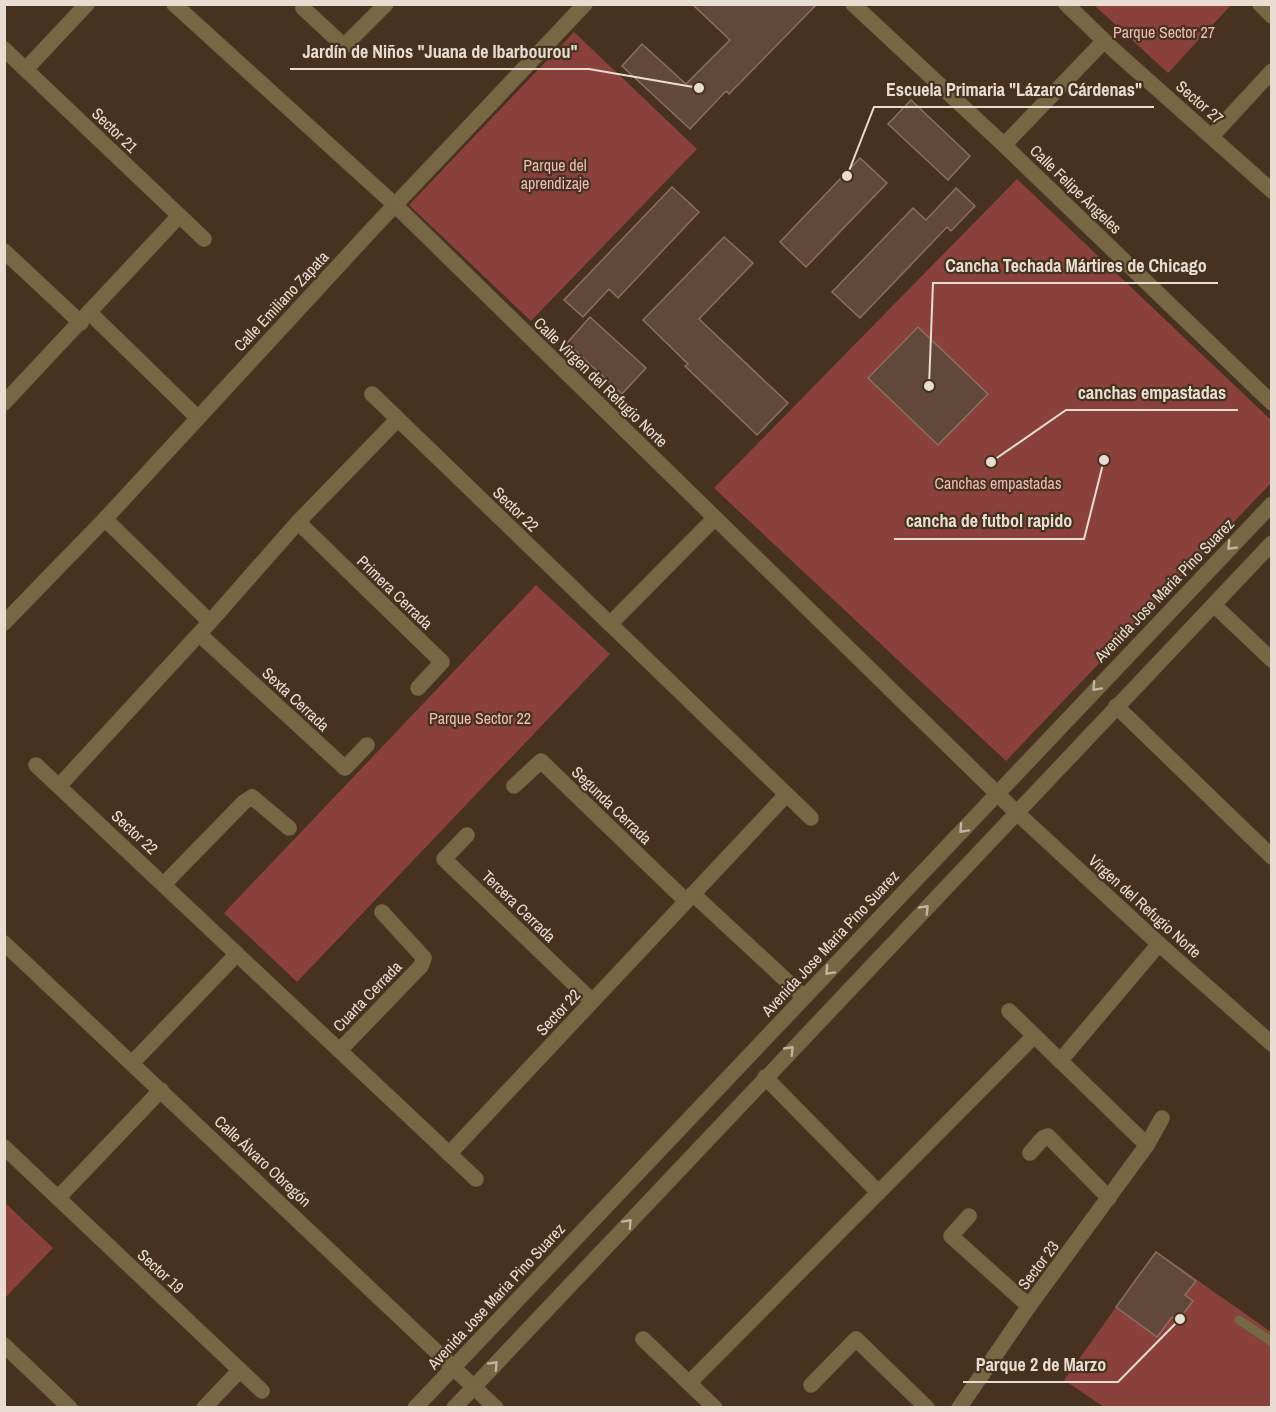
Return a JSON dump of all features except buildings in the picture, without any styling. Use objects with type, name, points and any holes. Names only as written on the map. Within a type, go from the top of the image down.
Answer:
[{"type":"street","points":[[26,69],[87,4]]},
{"type":"street","points":[[303,8],[344,46],[386,4]]},
{"type":"street","name":"Calle Emiliano Zapata","points":[[4,622],[105,519],[585,4]]},
{"type":"street","name":"Calle Felipe Ángeles","points":[[853,4],[1004,145],[1272,403]]},
{"type":"street","name":"Sector 27","points":[[1066,4],[1104,41],[1272,191]]},
{"type":"street","points":[[1260,4],[1272,16]]},
{"type":"street","name":"Calle Virgen del Refugio Norte","points":[[184,8],[395,206],[996,794]]},
{"type":"street","points":[[1004,145],[1104,41]]},
{"type":"street","name":"Sector 21","points":[[4,49],[204,239]]},
{"type":"street","points":[[1212,136],[1272,71]]},
{"type":"street","points":[[4,403],[179,216]]},
{"type":"street","points":[[4,251],[85,317],[198,418]]},
{"type":"street","name":"Sector 22","points":[[372,394],[811,818]]},
{"type":"street","points":[[59,786],[210,622],[298,522],[398,419]]},
{"type":"street","name":"Avenida Jose Maria Pino Suarez","points":[[415,1407],[1272,504]]},
{"type":"street","points":[[105,519],[210,622]]},
{"type":"street","points":[[610,624],[714,519]]},
{"type":"street","name":"Primera Cerrada","points":[[298,522],[442,662],[418,688]]},
{"type":"street","points":[[454,1407],[1272,543]]},
{"type":"street","points":[[1214,605],[1272,660]]},
{"type":"street","name":"Sexta Cerrada","points":[[199,634],[345,768],[367,745]]},
{"type":"street","points":[[1116,706],[1272,857]]},
{"type":"street","name":"Segunda Cerrada","points":[[513,786],[541,761],[689,897]]},
{"type":"street","name":"Sector 22","points":[[36,765],[476,1179]]},
{"type":"street","name":"Virgen del Refugio Norte","points":[[996,794],[1272,1044]]},
{"type":"street","name":"Sector 22","points":[[449,1154],[786,795]]},
{"type":"street","points":[[164,884],[244,802],[252,797],[289,828]]},
{"type":"street","name":"Tercera Cerrada","points":[[467,835],[444,859],[592,1001]]},
{"type":"street","points":[[689,897],[804,997]]},
{"type":"street","name":"Cuarta Cerrada","points":[[340,1050],[421,966],[424,958],[382,912]]},
{"type":"street","name":"Calle Álvaro Obregón","points":[[4,943],[133,1062],[496,1407]]},
{"type":"street","points":[[1060,1061],[1159,944]]},
{"type":"street","points":[[133,1062],[237,954]]},
{"type":"street","points":[[1009,1011],[1147,1145]]},
{"type":"street","points":[[689,1383],[877,1191],[1034,1036]]},
{"type":"street","points":[[765,1077],[877,1191]]},
{"type":"street","points":[[58,1198],[161,1090]]},
{"type":"street","name":"Sector 23","points":[[959,1407],[1029,1306],[1147,1145],[1162,1118]]},
{"type":"street","points":[[1030,1153],[1043,1138],[1048,1136],[1109,1198]]},
{"type":"street","name":"Sector 19","points":[[4,1147],[262,1391]]},
{"type":"street","points":[[969,1216],[951,1236],[1029,1306]]},
{"type":"street","points":[[643,1339],[715,1407]]},
{"type":"street","points":[[812,1385],[856,1339],[927,1407]]},
{"type":"street","points":[[4,1345],[70,1407]]},
{"type":"street","points":[[204,1407],[240,1370]]},
{"type":"lane","points":[[1239,1320],[1272,1342]]},
{"type":"green space","name":"Parque Sector 27","points":[[1094,5],[1231,5],[1168,73]]},
{"type":"green space","name":"Parque del aprendizaje","points":[[574,32],[697,149],[531,321],[409,205]]},
{"type":"green space","name":"Canchas empastadas","points":[[1017,179],[1271,420],[1271,483],[1006,761],[714,488]]},
{"type":"green space","name":"Parque Sector 22","points":[[536,585],[610,654],[297,982],[224,913]]},
{"type":"green space","points":[[4,1202],[53,1248],[5,1298],[4,1298]]},
{"type":"green space","points":[[1156,1251],[1271,1332],[1271,1407],[1104,1407],[1064,1380]]},
{"type":"place","name":"Jardín de Niños \"Juana de Ibarbourou\"","points":[[699,88]]},
{"type":"place","name":"Escuela Primaria \"Lázaro Cárdenas\"","points":[[847,176]]},
{"type":"place","name":"Cancha Techada Mártires de Chicago","points":[[929,386]]},
{"type":"place","name":"cancha de futbol rapido","points":[[1104,460]]},
{"type":"place","name":"canchas empastadas","points":[[991,462]]},
{"type":"place","name":"Parque 2 de Marzo","points":[[1180,1319]]}]
